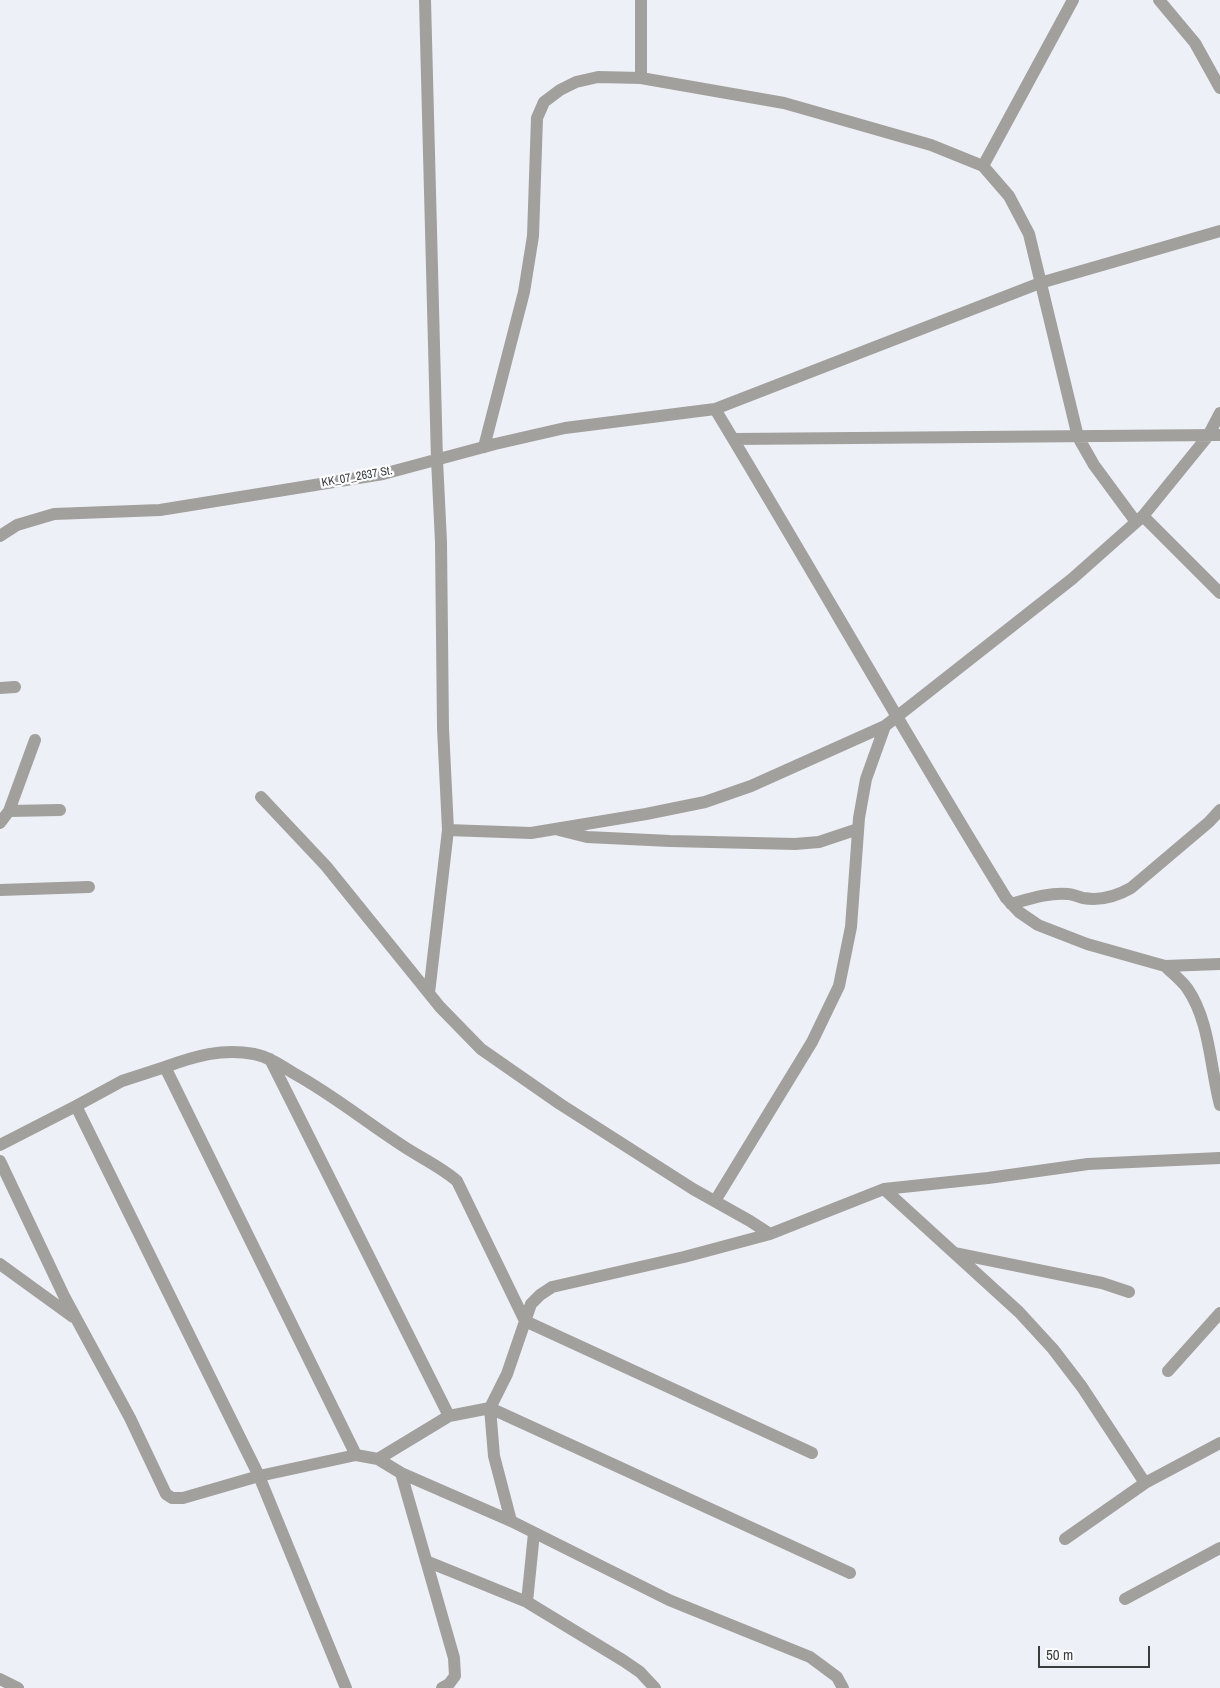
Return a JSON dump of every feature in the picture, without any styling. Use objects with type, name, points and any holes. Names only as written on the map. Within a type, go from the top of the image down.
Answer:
[{"type":"street","points":[[425,0],[437,460],[441,542],[443,728],[448,830],[429,993]]},
{"type":"street","points":[[641,0],[642,78]]},
{"type":"street","points":[[983,166],[1073,0]]},
{"type":"street","points":[[1158,0],[1195,44],[1220,88]]},
{"type":"street","points":[[484,447],[524,292],[533,236],[537,118],[544,102],[560,90],[576,82],[598,77],[642,78],[784,103],[932,145],[983,166],[1009,196],[1029,234],[1078,437],[1094,465],[1140,519],[1220,593]]},
{"type":"street","name":"KK_07_2637 St.","points":[[0,536],[17,526],[54,514],[160,510],[383,474],[565,428],[715,409],[1040,284],[1220,231]]},
{"type":"street","points":[[715,409],[813,572],[929,773],[1011,904],[1038,925],[1087,944],[1165,966],[1220,964]]},
{"type":"street","points":[[448,830],[531,833],[705,802],[752,786],[885,726],[1072,579],[1140,519],[1214,436],[1220,412]]},
{"type":"street","points":[[733,439],[1214,436]]},
{"type":"street","points":[[0,688],[15,688]]},
{"type":"street","points":[[715,1201],[812,1042],[839,986],[851,927],[858,829],[866,779],[885,726]]},
{"type":"street","points":[[0,823],[9,811],[35,740]]},
{"type":"street","points":[[261,797],[326,866],[429,993],[481,1049],[560,1104],[693,1189],[750,1220],[770,1234]]},
{"type":"street","points":[[9,811],[60,810]]},
{"type":"street","points":[[1011,904],[1050,895],[1069,894],[1084,898],[1110,897],[1120,894],[1132,888],[1209,822],[1220,810]]},
{"type":"street","points":[[555,829],[587,837],[795,844],[818,842],[858,829]]},
{"type":"street","points":[[0,890],[89,887]]},
{"type":"street","points":[[1165,966],[1186,987],[1200,1013],[1207,1034],[1220,1105]]},
{"type":"street","points":[[0,1145],[122,1081],[196,1055],[225,1051],[254,1054],[270,1060],[323,1090],[404,1147],[445,1170],[457,1181],[525,1321],[812,1453]]},
{"type":"street","points":[[270,1060],[448,1416]]},
{"type":"street","points":[[165,1067],[356,1455]]},
{"type":"street","points":[[76,1106],[259,1476],[346,1688]]},
{"type":"street","points":[[511,1521],[494,1456],[490,1408],[507,1374],[531,1304],[552,1287],[684,1257],[770,1234],[884,1190],[1088,1164],[1220,1158]]},
{"type":"street","points":[[0,1160],[76,1319],[130,1418],[166,1494],[172,1498],[183,1498],[259,1476],[356,1455],[378,1459],[401,1473],[511,1521],[669,1600],[810,1657],[837,1677],[843,1688]]},
{"type":"street","points":[[884,1190],[1019,1312],[1053,1349],[1082,1387],[1145,1483]]},
{"type":"street","points":[[954,1253],[1102,1283],[1129,1292]]},
{"type":"street","points":[[0,1264],[76,1319]]},
{"type":"street","points":[[1168,1371],[1220,1313]]},
{"type":"street","points":[[378,1459],[448,1416],[490,1408],[850,1573]]},
{"type":"street","points":[[1065,1539],[1145,1483],[1220,1443]]},
{"type":"street","points":[[401,1473],[454,1658],[455,1676],[449,1684],[442,1688]]},
{"type":"street","points":[[526,1602],[534,1533]]},
{"type":"street","points":[[1125,1599],[1220,1548]]},
{"type":"street","points":[[426,1561],[526,1602],[624,1661],[640,1672],[654,1688]]},
{"type":"street","points":[[0,1679],[18,1688]]}]
